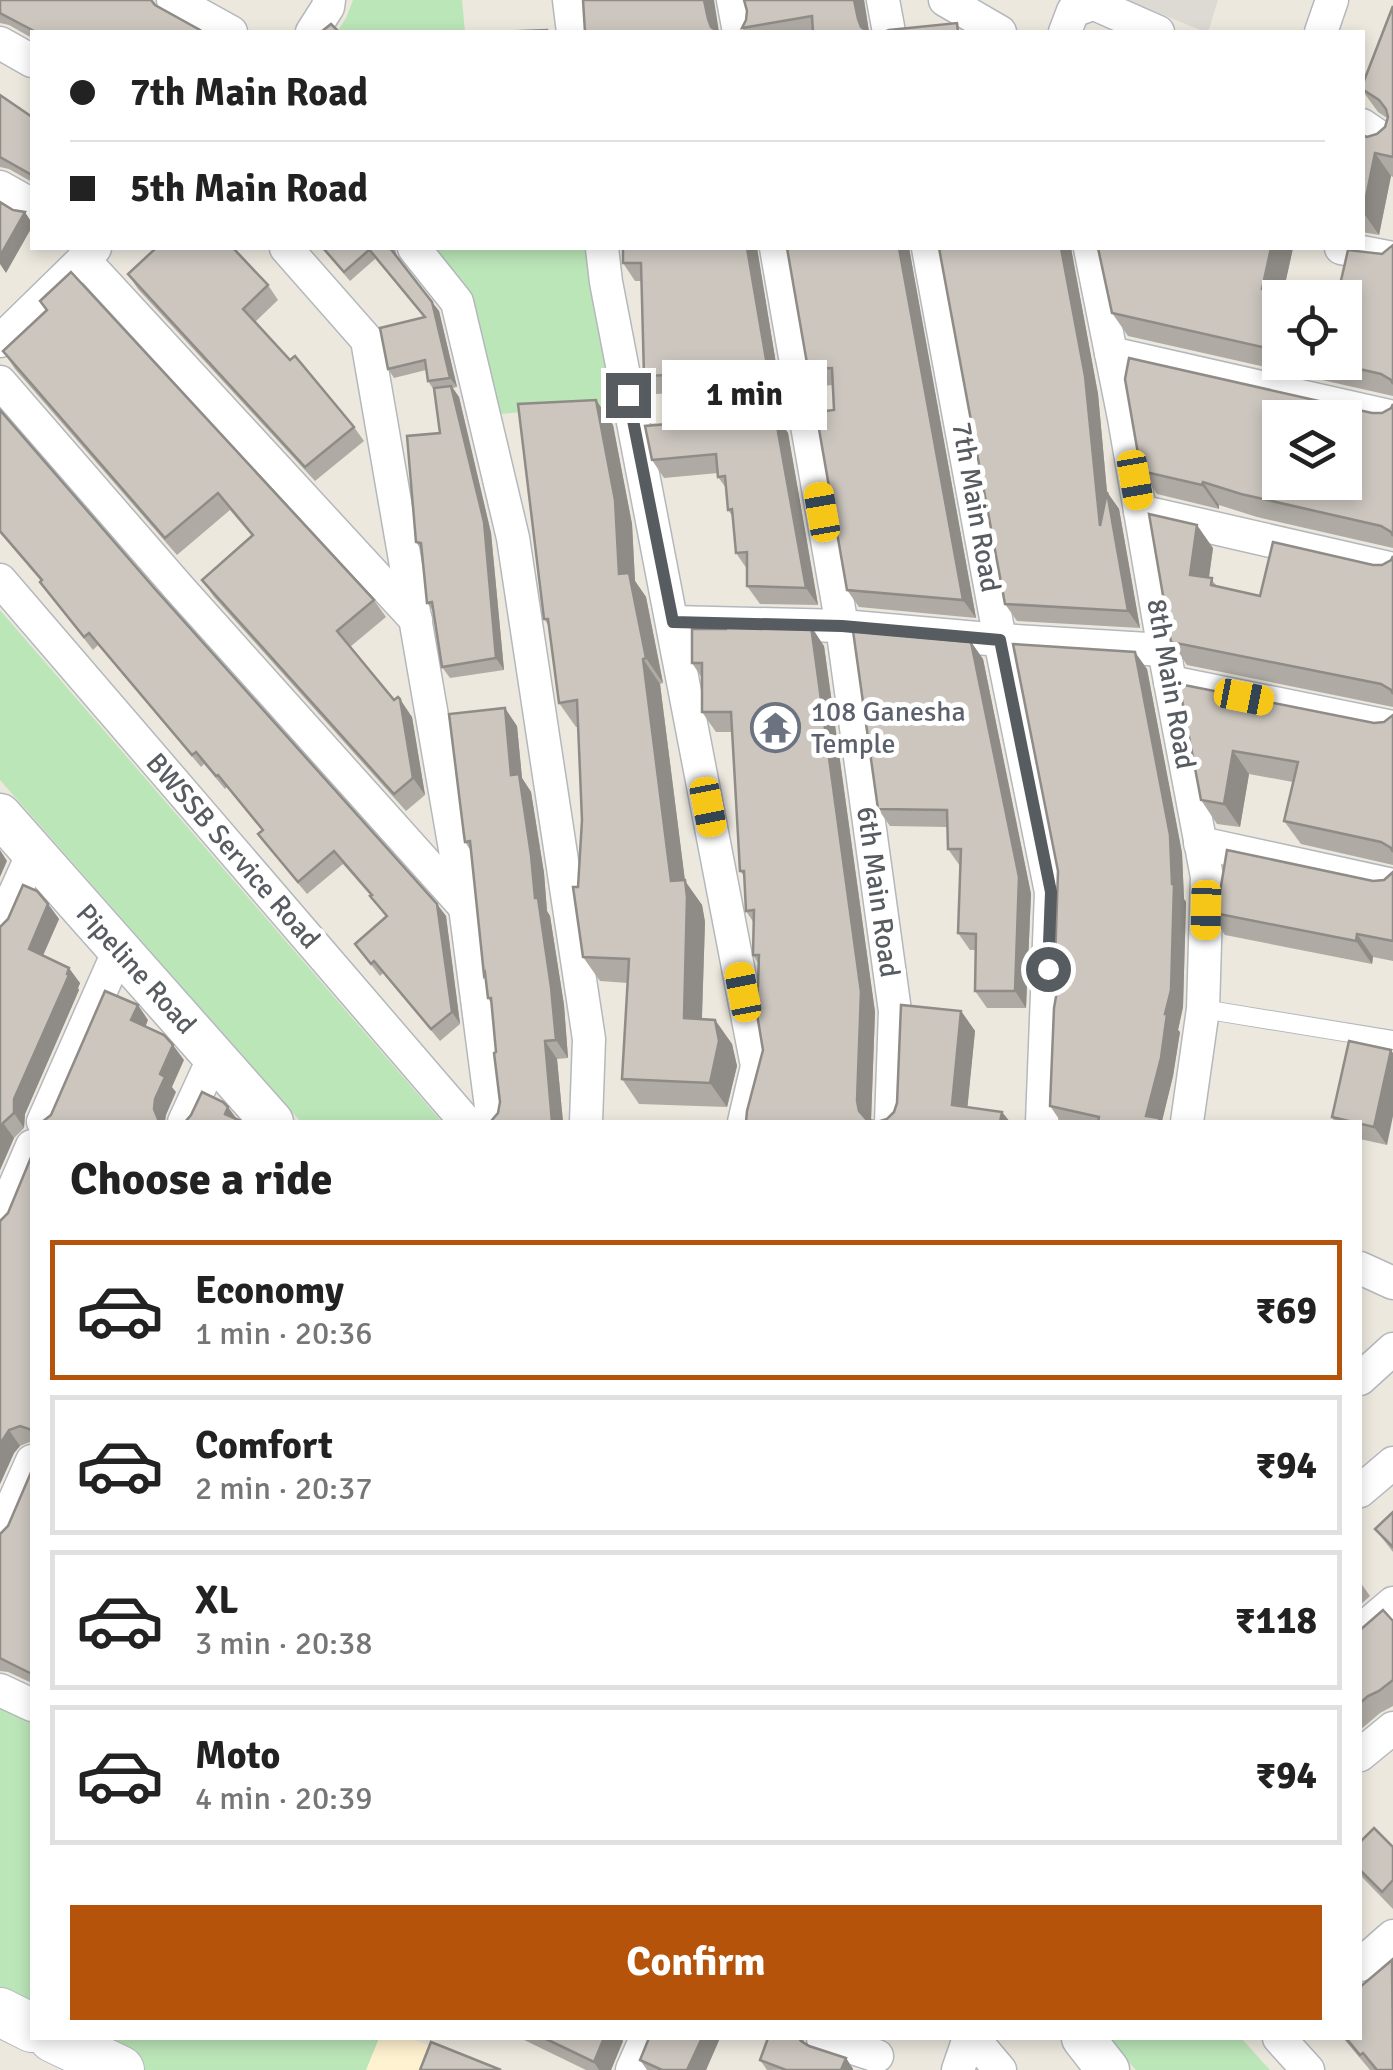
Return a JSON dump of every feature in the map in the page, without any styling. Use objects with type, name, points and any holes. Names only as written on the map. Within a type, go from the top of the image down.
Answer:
[{"type":"main road","points":[[0,2012],[30,2027]]},
{"type":"main road","points":[[56,2040],[120,2070]]},
{"type":"street","points":[[173,0],[227,30]]},
{"type":"street","points":[[313,30],[329,0]]},
{"type":"street","points":[[568,0],[573,30]]},
{"type":"street","points":[[734,0],[739,30]]},
{"type":"street","points":[[883,0],[888,30]]},
{"type":"street","points":[[946,0],[997,30]]},
{"type":"street","points":[[1321,30],[1332,0]]},
{"type":"street","points":[[1076,13],[1098,5],[1154,30]]},
{"type":"street","points":[[0,44],[30,59]]},
{"type":"street","points":[[0,187],[30,204]]},
{"type":"street","points":[[288,250],[368,340],[465,907],[494,1120]]},
{"type":"street","points":[[416,250],[457,302],[513,538],[589,1039],[586,1120]]},
{"type":"street","points":[[602,250],[757,1066],[744,1120]]},
{"type":"street","name":"6th Main Road","points":[[776,250],[842,626],[895,1011],[890,1120]]},
{"type":"street","name":"7th Main Road","points":[[928,250],[1051,892],[1042,1120]]},
{"type":"street","name":"8th Main Road","points":[[1090,250],[1207,876],[1204,1009],[1188,1120]]},
{"type":"street","points":[[1351,250],[1393,258]]},
{"type":"street","points":[[6,325],[89,253],[416,620]]},
{"type":"street","points":[[1111,353],[1393,417]]},
{"type":"street","points":[[0,382],[465,907]]},
{"type":"street","points":[[1140,511],[1393,569]]},
{"type":"street","name":"BWSSB Service Road","points":[[0,580],[464,1120]]},
{"type":"street","points":[[673,622],[842,626],[1000,640],[1167,666],[1393,727]]},
{"type":"street","name":"Pipeline Road","points":[[0,815],[270,1120]]},
{"type":"street","points":[[1200,843],[1393,885]]},
{"type":"street","points":[[0,926],[33,853]]},
{"type":"street","points":[[44,1120],[118,950]]},
{"type":"street","points":[[185,1120],[214,1057]]},
{"type":"street","points":[[0,1220],[30,1151]]},
{"type":"street","points":[[1362,1269],[1393,1283]]},
{"type":"street","points":[[1362,1376],[1393,1349]]},
{"type":"street","points":[[1362,1489],[1393,1462]]},
{"type":"street","points":[[0,1534],[30,1466]]},
{"type":"street","points":[[1362,1629],[1393,1603]]},
{"type":"street","points":[[0,1690],[30,1704]]},
{"type":"street","points":[[1362,1754],[1393,1728]]},
{"type":"street","points":[[1362,1963],[1393,1936]]},
{"type":"street","points":[[632,2070],[645,2040]]},
{"type":"street","points":[[830,2040],[878,2055]]},
{"type":"street","points":[[958,2070],[970,2040]]},
{"type":"street","points":[[973,2040],[1000,2070]]},
{"type":"street","points":[[1085,2040],[1108,2070]]},
{"type":"street","points":[[1281,2040],[1308,2070]]},
{"type":"lane","points":[[1204,1009],[1393,1040]]},
{"type":"shaded area","points":[[1127,0],[1218,0],[1209,30]]},
{"type":"shaded area","points":[[378,2040],[415,2040],[490,2070],[366,2070]]},
{"type":"green space","points":[[353,0],[462,0],[465,30],[338,30]]},
{"type":"green space","points":[[428,250],[593,250],[619,405],[499,414]]},
{"type":"green space","points":[[0,610],[440,1120],[299,1120],[0,780]]},
{"type":"green space","points":[[0,1699],[30,1713],[30,2015],[0,2000]]},
{"type":"green space","points":[[81,2040],[378,2040],[366,2070],[145,2070]]},
{"type":"green space","points":[[1108,2040],[1243,2040],[1270,2070],[1136,2070]]},
{"type":"building","points":[[0,0],[151,0],[200,30],[32,30],[0,13]]},
{"type":"building","points":[[583,0],[704,0],[715,30],[585,30]]},
{"type":"building","points":[[744,0],[854,0],[865,30],[813,30],[812,16],[742,28],[747,11]]},
{"type":"building","points":[[1393,6],[1393,157],[1375,153],[1365,202],[1365,136],[1377,134],[1388,117],[1379,100],[1365,91],[1365,78]]},
{"type":"building","points":[[957,23],[958,30],[889,30]]},
{"type":"building","points":[[0,95],[30,116],[30,174],[0,157]]},
{"type":"building","points":[[0,202],[25,212],[0,256]]},
{"type":"building","points":[[1393,245],[1393,384],[1381,374],[1362,370],[1362,280],[1341,280],[1348,250],[1382,254]]},
{"type":"building","points":[[154,250],[235,250],[268,285],[243,309],[290,360],[295,356],[354,427],[305,467],[128,274]]},
{"type":"building","points":[[325,250],[369,250],[344,272]]},
{"type":"building","points":[[370,250],[392,250],[432,302],[450,378],[428,381],[425,360],[388,369],[380,328],[425,317]]},
{"type":"building","points":[[623,250],[747,250],[768,371],[644,376],[641,263],[623,263]]},
{"type":"building","points":[[787,250],[899,250],[963,600],[847,590],[816,412],[834,410],[832,368],[808,369]]},
{"type":"building","points":[[939,250],[1061,250],[1085,376],[1100,526],[1107,492],[1128,611],[1005,604]]},
{"type":"building","points":[[1098,250],[1271,250],[1262,280],[1262,347],[1112,313]]},
{"type":"building","points":[[71,272],[374,600],[337,631],[394,700],[400,699],[413,778],[394,794],[202,580],[253,535],[218,493],[165,538],[3,351],[47,310],[40,301]]},
{"type":"building","points":[[1129,358],[1315,400],[1262,400],[1262,499],[1203,482],[1202,485],[1141,471],[1125,379]]},
{"type":"building","points":[[451,386],[484,522],[496,658],[442,667],[432,602],[427,603],[421,543],[416,542],[407,436],[440,433],[434,388]]},
{"type":"building","points":[[596,400],[615,500],[619,574],[629,573],[646,658],[643,659],[671,881],[685,880],[684,1018],[715,1020],[719,1041],[710,1083],[622,1079],[629,959],[583,957],[573,887],[578,887],[582,820],[577,700],[559,703],[548,619],[544,619],[518,404]]},
{"type":"building","points":[[1393,404],[1393,536],[1381,526],[1267,500],[1362,500],[1362,411],[1382,413]]},
{"type":"building","points":[[0,410],[437,904],[452,1012],[431,1029],[355,944],[387,916],[334,851],[298,882],[258,834],[263,830],[218,775],[196,752],[192,755],[89,633],[84,637],[0,531]]},
{"type":"building","points":[[775,415],[806,588],[747,586],[747,552],[736,553],[732,509],[728,510],[725,476],[718,477],[716,454],[652,460],[645,426]]},
{"type":"building","points":[[1149,514],[1197,525],[1190,575],[1212,578],[1211,585],[1260,596],[1273,542],[1373,565],[1382,565],[1393,556],[1393,694],[1381,684],[1171,642]]},
{"type":"building","points":[[726,624],[811,626],[861,992],[857,1101],[859,1111],[870,1120],[746,1120],[763,1050],[757,1014],[759,955],[753,955],[754,910],[746,911],[744,871],[740,871],[731,712],[702,712],[702,663],[692,663],[692,629],[726,629]]},
{"type":"building","points":[[853,631],[971,642],[1019,877],[1015,991],[975,991],[976,934],[958,933],[961,849],[948,849],[947,810],[878,809]]},
{"type":"building","points":[[1013,644],[1135,652],[1170,835],[1174,885],[1171,990],[1161,1058],[1146,1116],[1159,1120],[1098,1120],[1099,1117],[1050,1106],[1057,991],[1058,871]]},
{"type":"building","points":[[1179,684],[1374,723],[1393,715],[1393,852],[1381,842],[1284,821],[1298,762],[1233,751],[1224,804],[1201,800]]},
{"type":"building","points":[[505,708],[511,775],[519,774],[551,987],[556,1040],[545,1041],[552,1120],[492,1120],[500,1102],[491,998],[484,975],[470,841],[465,842],[449,714]]},
{"type":"building","points":[[1227,850],[1373,881],[1384,880],[1393,872],[1393,941],[1357,934],[1356,941],[1209,912],[1210,890],[1220,892]]},
{"type":"building","points":[[23,885],[37,891],[48,904],[29,949],[69,968],[69,975],[14,1099],[14,1113],[0,1130],[0,927],[8,919]]},
{"type":"building","points":[[105,991],[138,1005],[131,1020],[164,1035],[173,1045],[160,1074],[165,1077],[155,1099],[154,1109],[159,1120],[45,1120],[51,1115]]},
{"type":"building","points":[[901,1005],[961,1011],[952,1105],[1002,1112],[1000,1120],[884,1120],[894,1112],[897,1103]]},
{"type":"building","points":[[1349,1041],[1391,1050],[1374,1127],[1362,1124],[1362,1120],[1332,1117]]},
{"type":"building","points":[[202,1092],[223,1102],[228,1107],[225,1114],[238,1120],[187,1120]]},
{"type":"building","points":[[30,1160],[30,1429],[20,1426],[9,1430],[0,1444],[0,1221],[8,1213]]},
{"type":"building","points":[[30,1475],[30,1673],[0,1658],[0,1534],[8,1526]]},
{"type":"building","points":[[1393,1512],[1393,1547],[1375,1529]]},
{"type":"building","points":[[1383,1610],[1393,1621],[1393,1680],[1362,1701],[1362,1628]]},
{"type":"building","points":[[1374,1828],[1393,1847],[1393,1880],[1382,1892],[1362,1872],[1362,1840]]},
{"type":"building","points":[[1392,1960],[1393,2070],[1377,2070],[1348,2040],[1362,2040],[1362,1985]]},
{"type":"building","points":[[548,2040],[603,2040],[594,2062]]},
{"type":"building","points":[[648,2040],[701,2040],[687,2070],[662,2070],[640,2060]]},
{"type":"building","points":[[767,2040],[800,2040],[846,2058],[841,2070],[786,2070],[760,2060]]},
{"type":"building","points":[[431,2042],[501,2070],[420,2070]]},
{"type":"place","name":"108 Ganesha Temple","points":[[776,728]]},
{"type":"route","points":[[628,395],[673,622],[842,626],[1000,640],[1051,892],[1048,969]]}]
